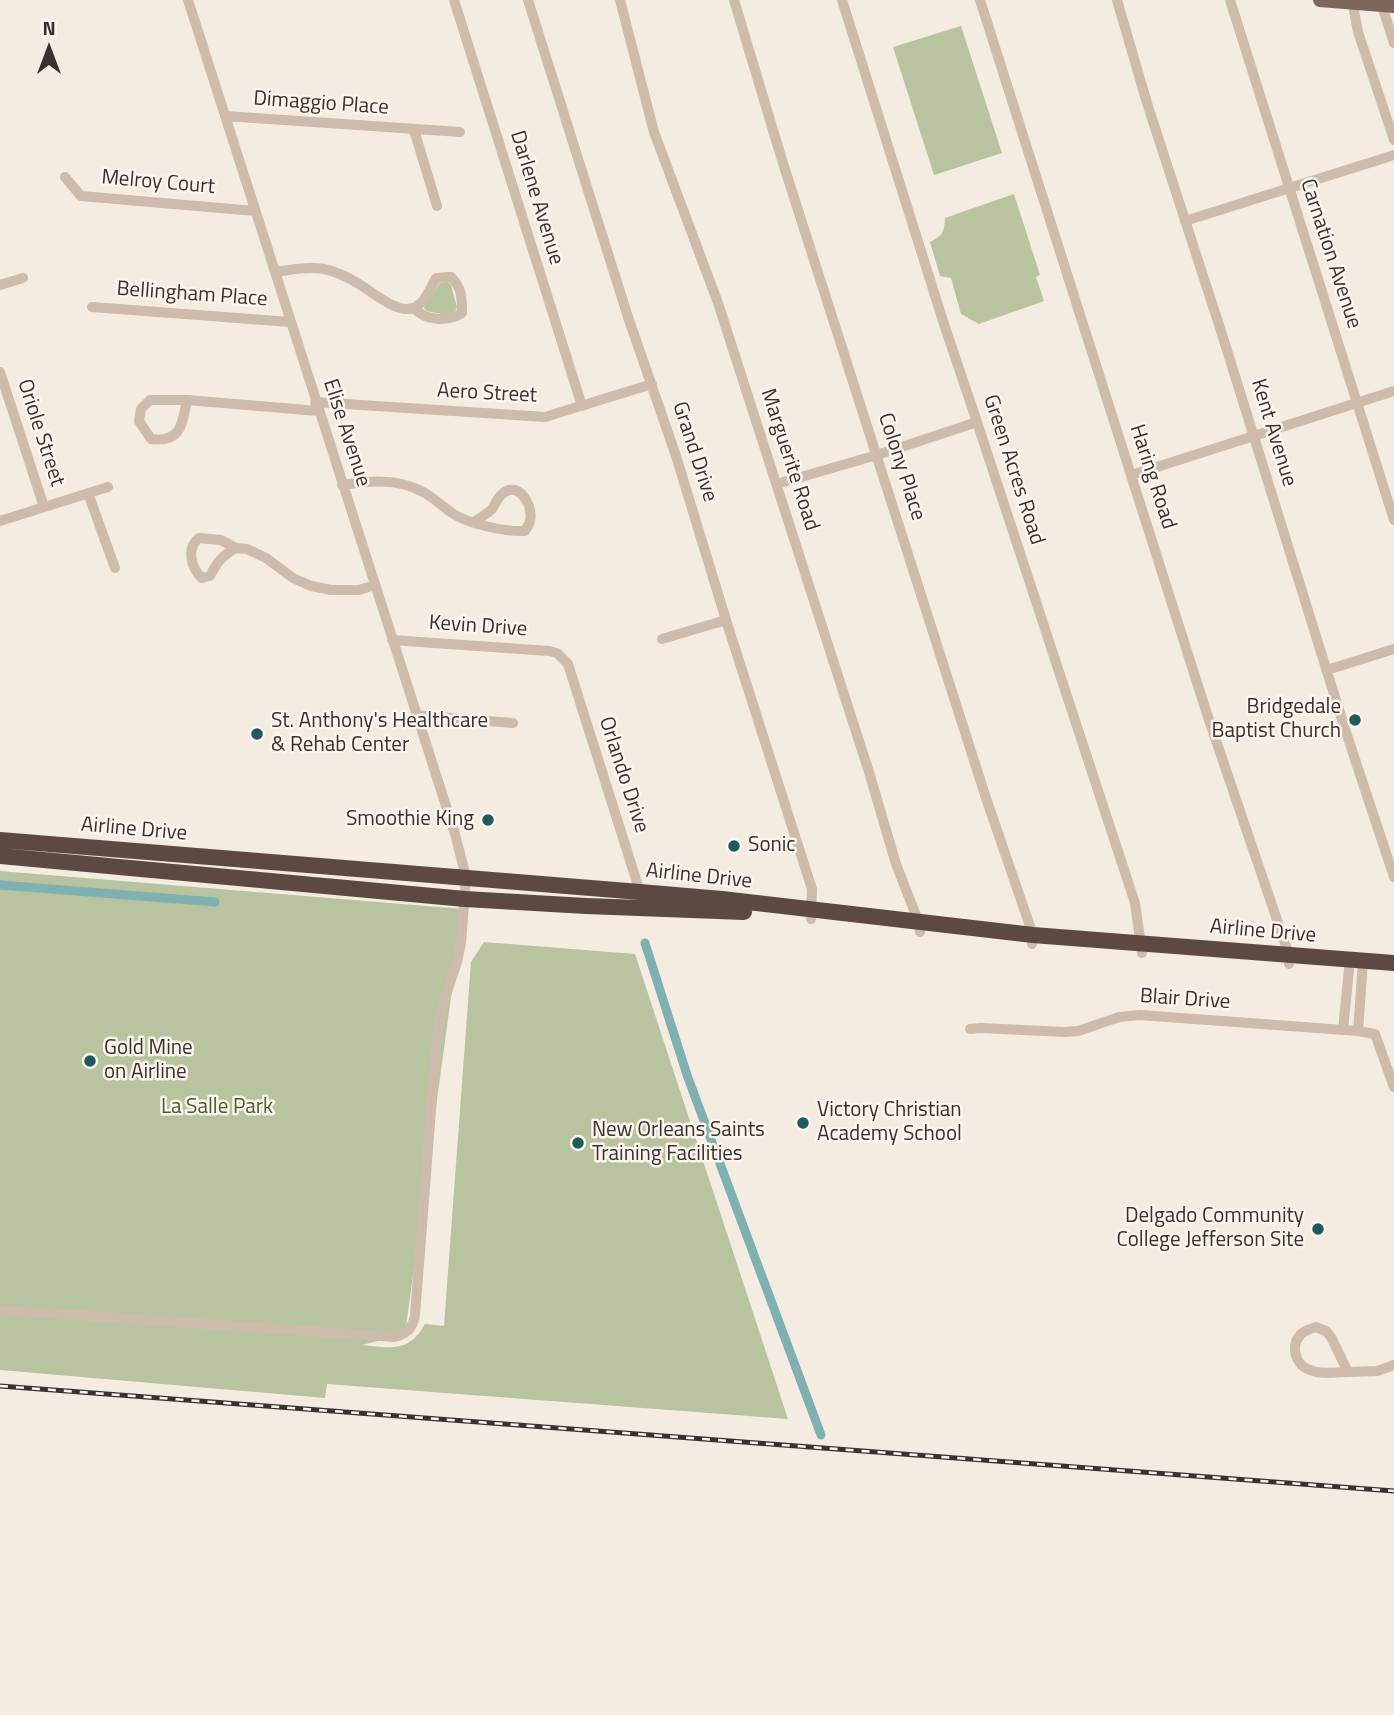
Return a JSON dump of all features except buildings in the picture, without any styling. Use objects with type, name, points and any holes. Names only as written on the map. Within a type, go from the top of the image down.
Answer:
[{"type":"highway","name":"Airline Drive","points":[[0,840],[722,899],[811,915]]},
{"type":"highway","name":"Airline Drive","points":[[0,856],[465,899],[811,915],[1141,948],[1356,965],[1394,963]]},
{"type":"highway","points":[[239,878],[242,860]]},
{"type":"highway","name":"Airline Drive","points":[[1356,965],[1394,974]]},
{"type":"main road","points":[[1320,0],[1389,2]]},
{"type":"street","name":"Elise Avenue","points":[[0,1310],[394,1337],[405,1334],[414,1324],[436,1046],[442,1007],[461,943],[466,877],[188,0]]},
{"type":"street","name":"Darlene Avenue","points":[[454,0],[582,407]]},
{"type":"street","name":"Grand Drive","points":[[528,0],[628,317],[677,456],[812,889],[811,915]]},
{"type":"street","name":"Marguerite Road","points":[[620,0],[654,132],[718,303],[919,927]]},
{"type":"street","name":"Colony Place","points":[[734,0],[782,160],[1033,939]]},
{"type":"street","name":"Green Acres Road","points":[[842,0],[944,324],[1135,903],[1141,948]]},
{"type":"street","name":"Haring Road","points":[[980,0],[1207,714],[1289,960]]},
{"type":"street","name":"Kent Avenue","points":[[1117,0],[1147,103],[1394,877]]},
{"type":"street","name":"Carnation Avenue","points":[[1230,0],[1394,520]]},
{"type":"street","points":[[1353,1],[1359,32],[1394,139]]},
{"type":"street","points":[[1389,2],[1394,43]]},
{"type":"street","name":"Dimaggio Place","points":[[225,116],[460,132]]},
{"type":"street","points":[[414,130],[437,206]]},
{"type":"street","points":[[1185,221],[1394,155]]},
{"type":"street","name":"Melroy Court","points":[[65,177],[81,196],[255,211]]},
{"type":"street","points":[[275,272],[301,268],[324,269],[359,284],[393,305],[407,309],[423,302],[436,278],[451,277],[458,285],[462,313],[454,318],[438,319],[419,314],[414,308]]},
{"type":"street","points":[[0,285],[23,278]]},
{"type":"street","name":"Bellingham Place","points":[[92,307],[290,322]]},
{"type":"street","name":"Oriole Street","points":[[0,372],[44,507]]},
{"type":"street","name":"Aero Street","points":[[187,400],[545,417],[652,384]]},
{"type":"street","points":[[1132,475],[1394,391]]},
{"type":"street","points":[[150,400],[187,400],[177,434],[165,441],[151,439],[139,421],[141,410],[150,400]]},
{"type":"street","points":[[777,484],[977,422]]},
{"type":"street","points":[[342,485],[379,480],[398,483],[422,491],[455,516],[474,522],[509,532],[524,531],[530,523],[531,515],[524,494],[517,489],[510,489],[502,493],[491,510],[474,522]]},
{"type":"street","points":[[0,521],[108,487]]},
{"type":"street","points":[[88,493],[114,568]]},
{"type":"street","points":[[236,548],[217,562],[210,576],[202,578],[195,572],[191,549],[192,543],[199,538],[221,540],[236,548],[247,549],[311,586],[331,590],[359,590],[374,585]]},
{"type":"street","points":[[662,639],[726,620]]},
{"type":"street","name":"Kevin Drive","points":[[392,640],[549,651],[560,656]]},
{"type":"street","points":[[1328,670],[1394,649]]},
{"type":"street","name":"Orlando Drive","points":[[560,656],[568,664],[644,908]]},
{"type":"street","points":[[415,715],[513,723]]},
{"type":"street","points":[[1343,1030],[1356,965]]},
{"type":"street","points":[[1356,965],[1357,1031],[1375,1034],[1394,1087]]},
{"type":"street","name":"Blair Drive","points":[[970,1029],[1078,1031],[1119,1017],[1140,1015],[1357,1031]]},
{"type":"street","points":[[1348,1372],[1326,1331],[1316,1327],[1303,1332],[1295,1349],[1296,1357],[1300,1365],[1308,1370],[1318,1372],[1348,1372],[1377,1371],[1394,1365]]},
{"type":"green space","points":[[961,26],[1002,153],[934,175],[893,47]]},
{"type":"green space","points":[[1014,194],[1040,275],[1036,277],[1044,301],[979,324],[961,314],[951,278],[940,276],[930,242],[942,233],[945,218]]},
{"type":"green space","points":[[448,282],[457,307],[455,312],[447,315],[427,311],[425,305],[440,283]]},
{"type":"green space","name":"La Salle Park","points":[[0,871],[463,909],[405,1334],[362,1345],[398,1346],[412,1340],[425,1324],[444,1326],[471,962],[484,942],[635,954],[788,1419],[327,1384],[325,1398],[0,1370]]},
{"type":"waterway","points":[[0,885],[215,902]]},
{"type":"waterway","points":[[645,943],[687,1075],[821,1435]]},
{"type":"railway","points":[[0,1386],[1394,1491]]},
{"type":"place","name":"Bridgedale Baptist Church","points":[[1355,720]]},
{"type":"place","name":"St. Anthony's Healthcare & Rehab Center","points":[[257,734]]},
{"type":"place","name":"Smoothie King","points":[[488,820]]},
{"type":"place","name":"Sonic","points":[[734,846]]},
{"type":"place","name":"Gold Mine on Airline","points":[[90,1061]]},
{"type":"place","name":"Victory Christian Academy School","points":[[803,1123]]},
{"type":"place","name":"New Orleans Saints Training Facilities","points":[[578,1143]]},
{"type":"place","name":"Delgado Community College Jefferson Site","points":[[1318,1229]]}]
